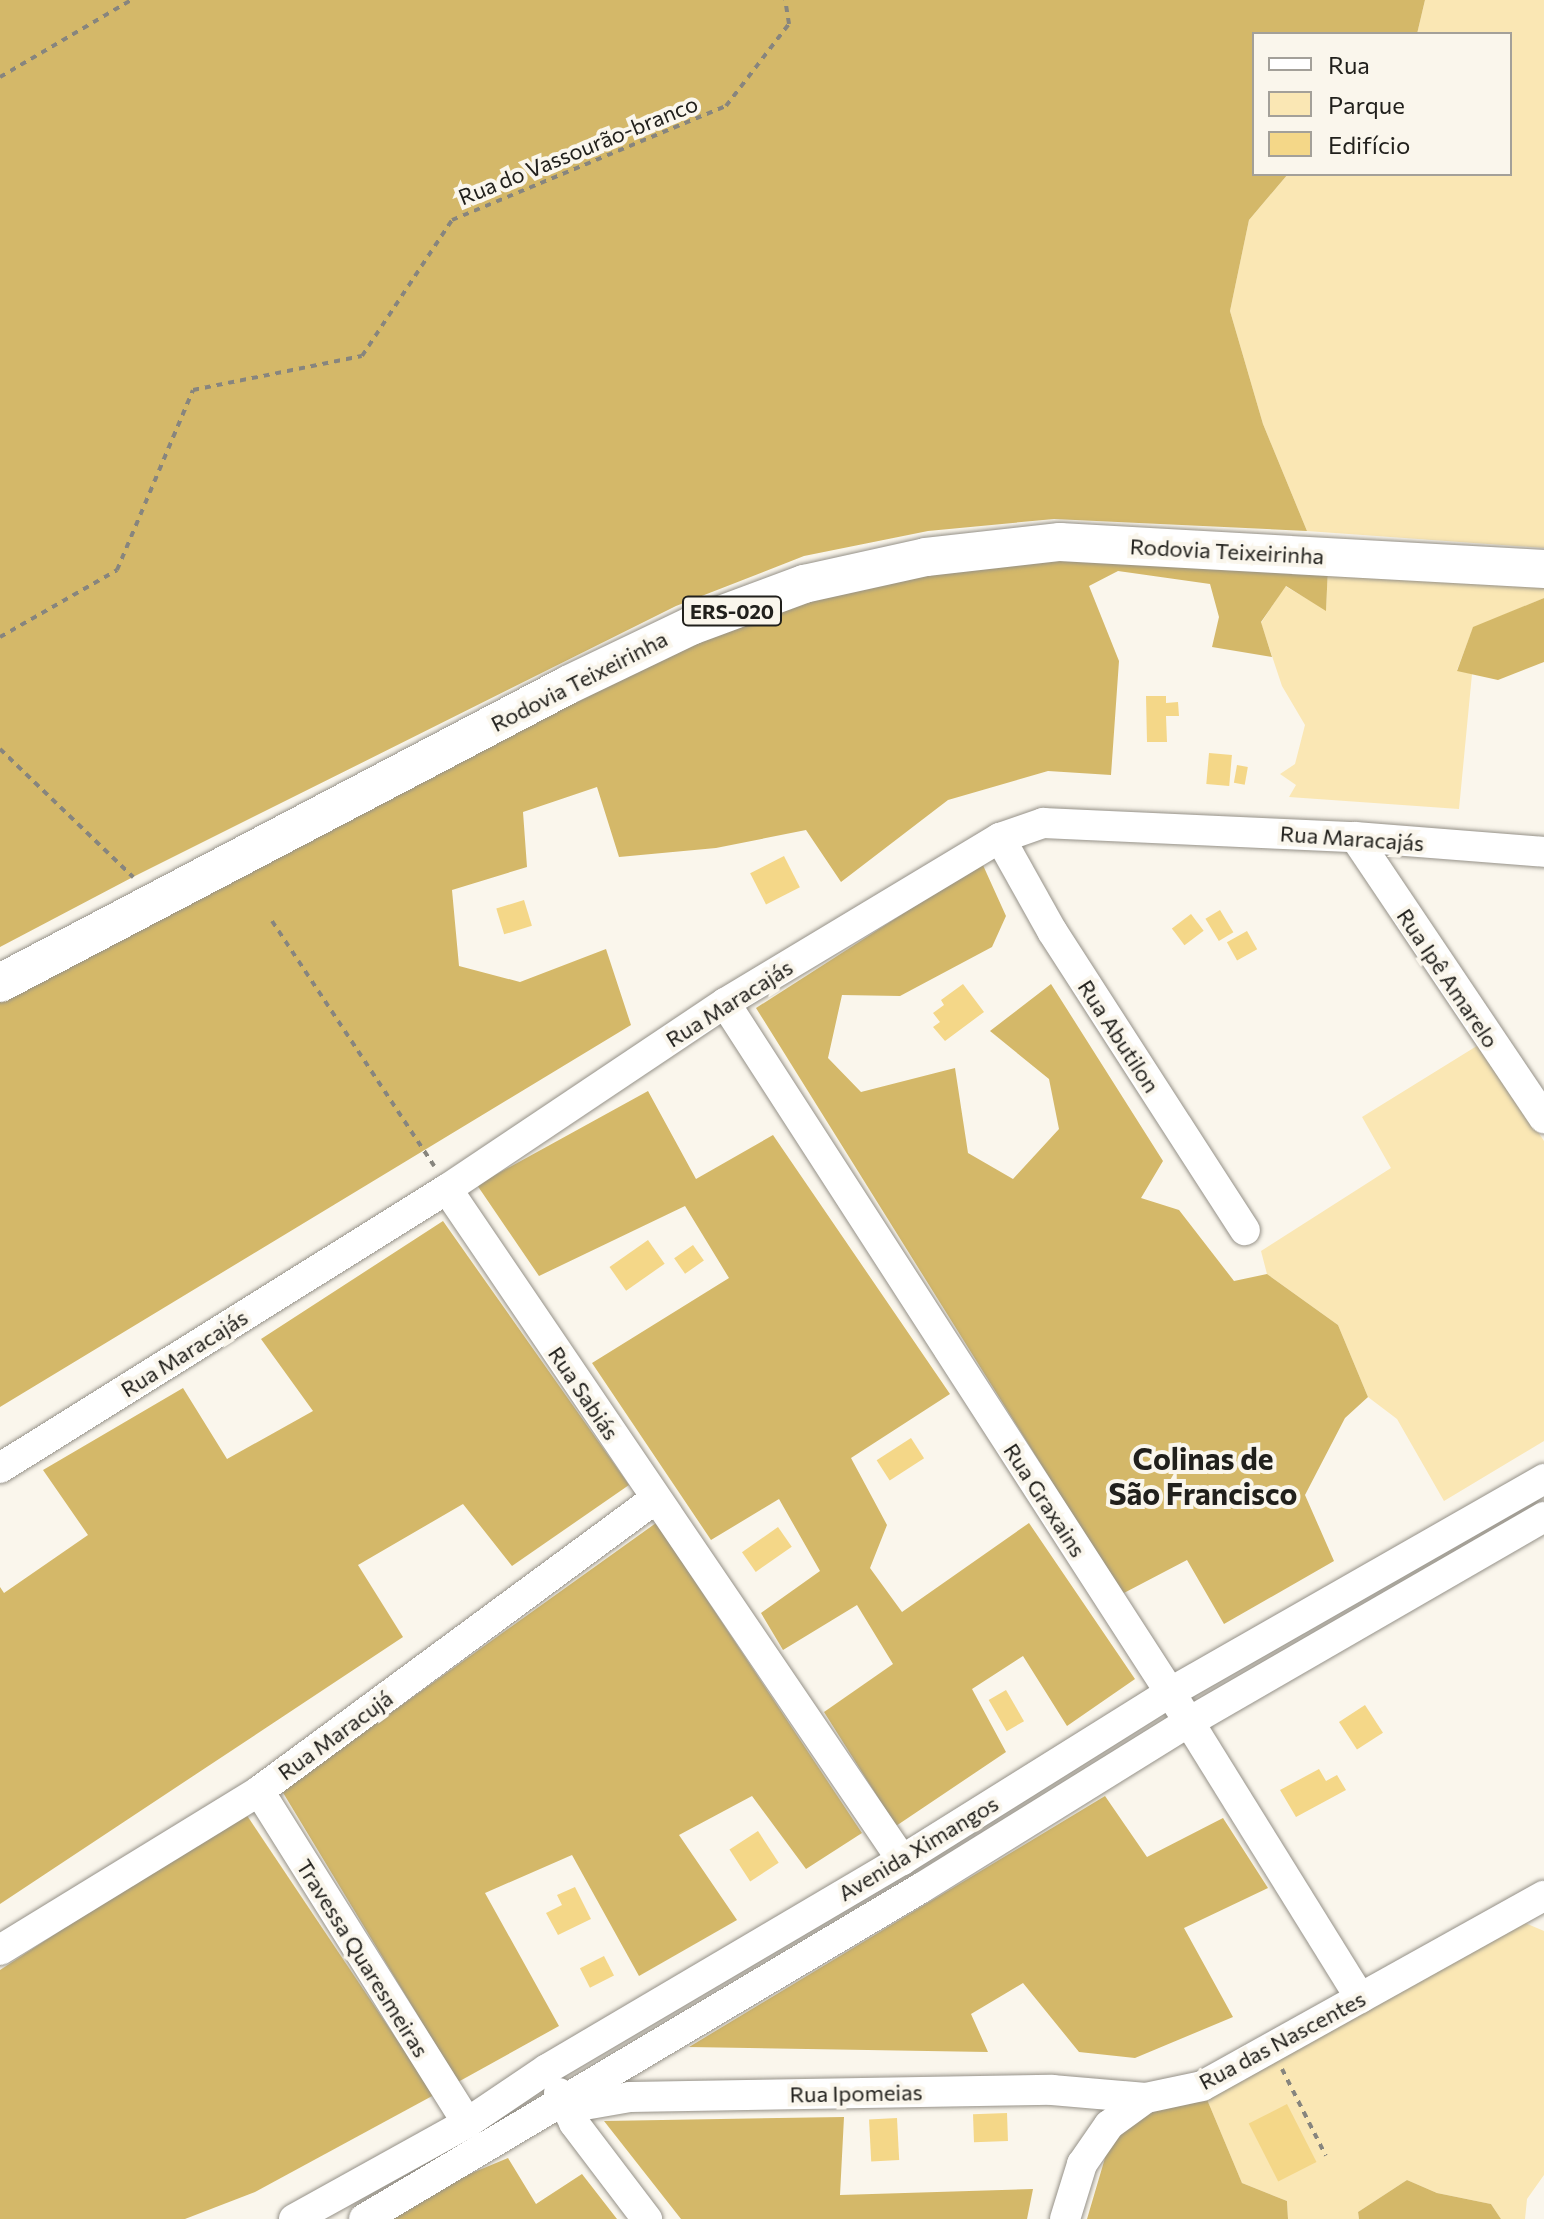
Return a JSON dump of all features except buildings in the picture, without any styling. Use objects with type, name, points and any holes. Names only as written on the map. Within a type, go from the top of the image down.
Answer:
[{"type":"main road","name":"Rodovia Teixeirinha","points":[[0,983],[568,685],[691,626],[804,584],[926,557],[1060,542],[1544,569]]},
{"type":"street","name":"Rua Maracajás","points":[[0,1468],[447,1189],[725,1003],[1000,838],[1043,823],[1355,837],[1544,852]]},
{"type":"street","name":"Rua Ipê Amarelo","points":[[1355,837],[1544,1118]]},
{"type":"street","name":"Rua Abutilon","points":[[1000,838],[1060,944],[1245,1230]]},
{"type":"street","name":"Rua Graxains","points":[[725,1003],[1189,1722],[1360,1998]]},
{"type":"street","name":"Rua Sabiás","points":[[447,1189],[902,1860]]},
{"type":"street","name":"Avenida Ximangos","points":[[294,2219],[467,2123],[547,2069],[902,1860],[1169,1693],[1544,1479]]},
{"type":"street","name":"Rua Maracujá","points":[[0,1950],[259,1791],[655,1499]]},
{"type":"street","name":"Avenida Ximangos","points":[[364,2219],[566,2105],[1189,1722],[1544,1517]]},
{"type":"street","name":"Travessa Quaresmeiras","points":[[259,1791],[467,2123]]},
{"type":"street","name":"Rua das Nascentes","points":[[1065,2219],[1082,2164],[1109,2125],[1146,2098],[1202,2086],[1543,1899]]},
{"type":"street","points":[[547,2069],[574,2123],[647,2219]]},
{"type":"street","name":"Rua Ipomeias","points":[[566,2105],[630,2097],[1020,2090],[1146,2098]]},
{"type":"path","points":[[0,77],[131,0]]},
{"type":"path","name":"Rua do Vassourão-branco","points":[[0,637],[117,570],[193,390],[362,356],[452,220],[726,106],[789,24],[785,0]]},
{"type":"path","points":[[0,749],[133,877]]},
{"type":"path","points":[[272,921],[447,1189]]},
{"type":"path","points":[[1271,2048],[1326,2156]]},
{"type":"green space","points":[[1425,0],[1544,0],[1544,548],[1307,531],[1263,424],[1230,311],[1249,220],[1286,176],[1512,176],[1512,32],[1417,32]]},
{"type":"green space","points":[[1328,567],[1544,582],[1544,598],[1473,628],[1457,670],[1472,674],[1459,809],[1289,797],[1296,785],[1280,774],[1295,764],[1305,725],[1282,686],[1261,623],[1285,586],[1326,610]]},
{"type":"green space","points":[[1480,1044],[1544,1141],[1544,1441],[1444,1501],[1397,1419],[1368,1397],[1338,1325],[1267,1274],[1261,1251],[1391,1168],[1362,1117]]},
{"type":"green space","points":[[1523,1922],[1544,1931],[1544,2175],[1527,2199],[1525,2219],[1501,2219],[1491,2204],[1437,2193],[1407,2180],[1358,2212],[1359,2219],[1288,2219],[1287,2201],[1242,2183],[1206,2097]]},
{"type":"shaded area","points":[[0,0],[1425,0],[1417,32],[1252,32],[1252,176],[1286,176],[1249,220],[1230,311],[1263,424],[1307,531],[1054,519],[928,531],[804,556],[676,606],[133,877],[0,947]]},
{"type":"shaded area","points":[[1063,554],[1328,567],[1326,611],[1286,586],[1261,622],[1272,657],[1212,647],[1219,617],[1210,584],[1118,571],[1089,586],[1119,661],[1111,775],[1048,771],[948,800],[841,882],[806,830],[716,848],[619,857],[597,787],[523,812],[527,867],[452,890],[459,966],[520,982],[606,949],[631,1025],[0,1407],[0,1002],[152,915],[696,639],[816,594]]},
{"type":"shaded area","points":[[1544,598],[1544,662],[1498,680],[1457,671],[1473,627]]},
{"type":"shaded area","points":[[982,863],[1006,916],[992,947],[900,996],[842,995],[828,1058],[861,1092],[955,1068],[968,1153],[1013,1179],[1059,1129],[1049,1079],[990,1031],[1051,984],[1163,1161],[1141,1198],[1179,1210],[1234,1281],[1267,1274],[1338,1325],[1368,1397],[1345,1418],[1305,1495],[1334,1561],[1224,1624],[1187,1560],[1122,1594],[756,1008]]},
{"type":"shaded area","points":[[648,1091],[696,1179],[773,1135],[950,1394],[851,1458],[887,1525],[870,1568],[902,1612],[1029,1523],[1135,1679],[1067,1726],[1023,1656],[972,1689],[1006,1752],[896,1826],[824,1712],[893,1664],[857,1605],[783,1650],[761,1613],[820,1571],[779,1499],[711,1540],[592,1363],[729,1278],[685,1206],[539,1276],[477,1185]]},
{"type":"shaded area","points":[[443,1221],[629,1485],[512,1566],[463,1504],[358,1565],[403,1637],[0,1904],[0,1587],[4,1593],[88,1535],[43,1470],[183,1388],[227,1459],[313,1411],[261,1339]]},
{"type":"shaded area","points":[[656,1523],[862,1833],[806,1869],[752,1796],[679,1835],[737,1920],[639,1976],[572,1855],[485,1893],[559,2026],[458,2082],[282,1791]]},
{"type":"shaded area","points":[[1105,1796],[1147,1857],[1223,1818],[1268,1888],[1184,1928],[1233,2017],[1135,2058],[1079,2052],[1023,1983],[971,2014],[988,2052],[689,2047]]},
{"type":"shaded area","points":[[244,1811],[434,2095],[255,2192],[185,2219],[0,2219],[0,1970]]},
{"type":"shaded area","points":[[1206,2097],[1242,2183],[1287,2201],[1288,2219],[1087,2219],[1110,2141],[1149,2108]]},
{"type":"shaded area","points":[[844,2117],[840,2195],[1033,2189],[1027,2219],[681,2219],[604,2121]]},
{"type":"shaded area","points":[[508,2158],[536,2204],[582,2174],[617,2219],[389,2219],[448,2183]]},
{"type":"shaded area","points":[[1407,2180],[1437,2193],[1491,2204],[1501,2219],[1359,2219],[1358,2212]]},
{"type":"district","name":"Colinas de São Francisco","points":[[1203,1475]]}]
